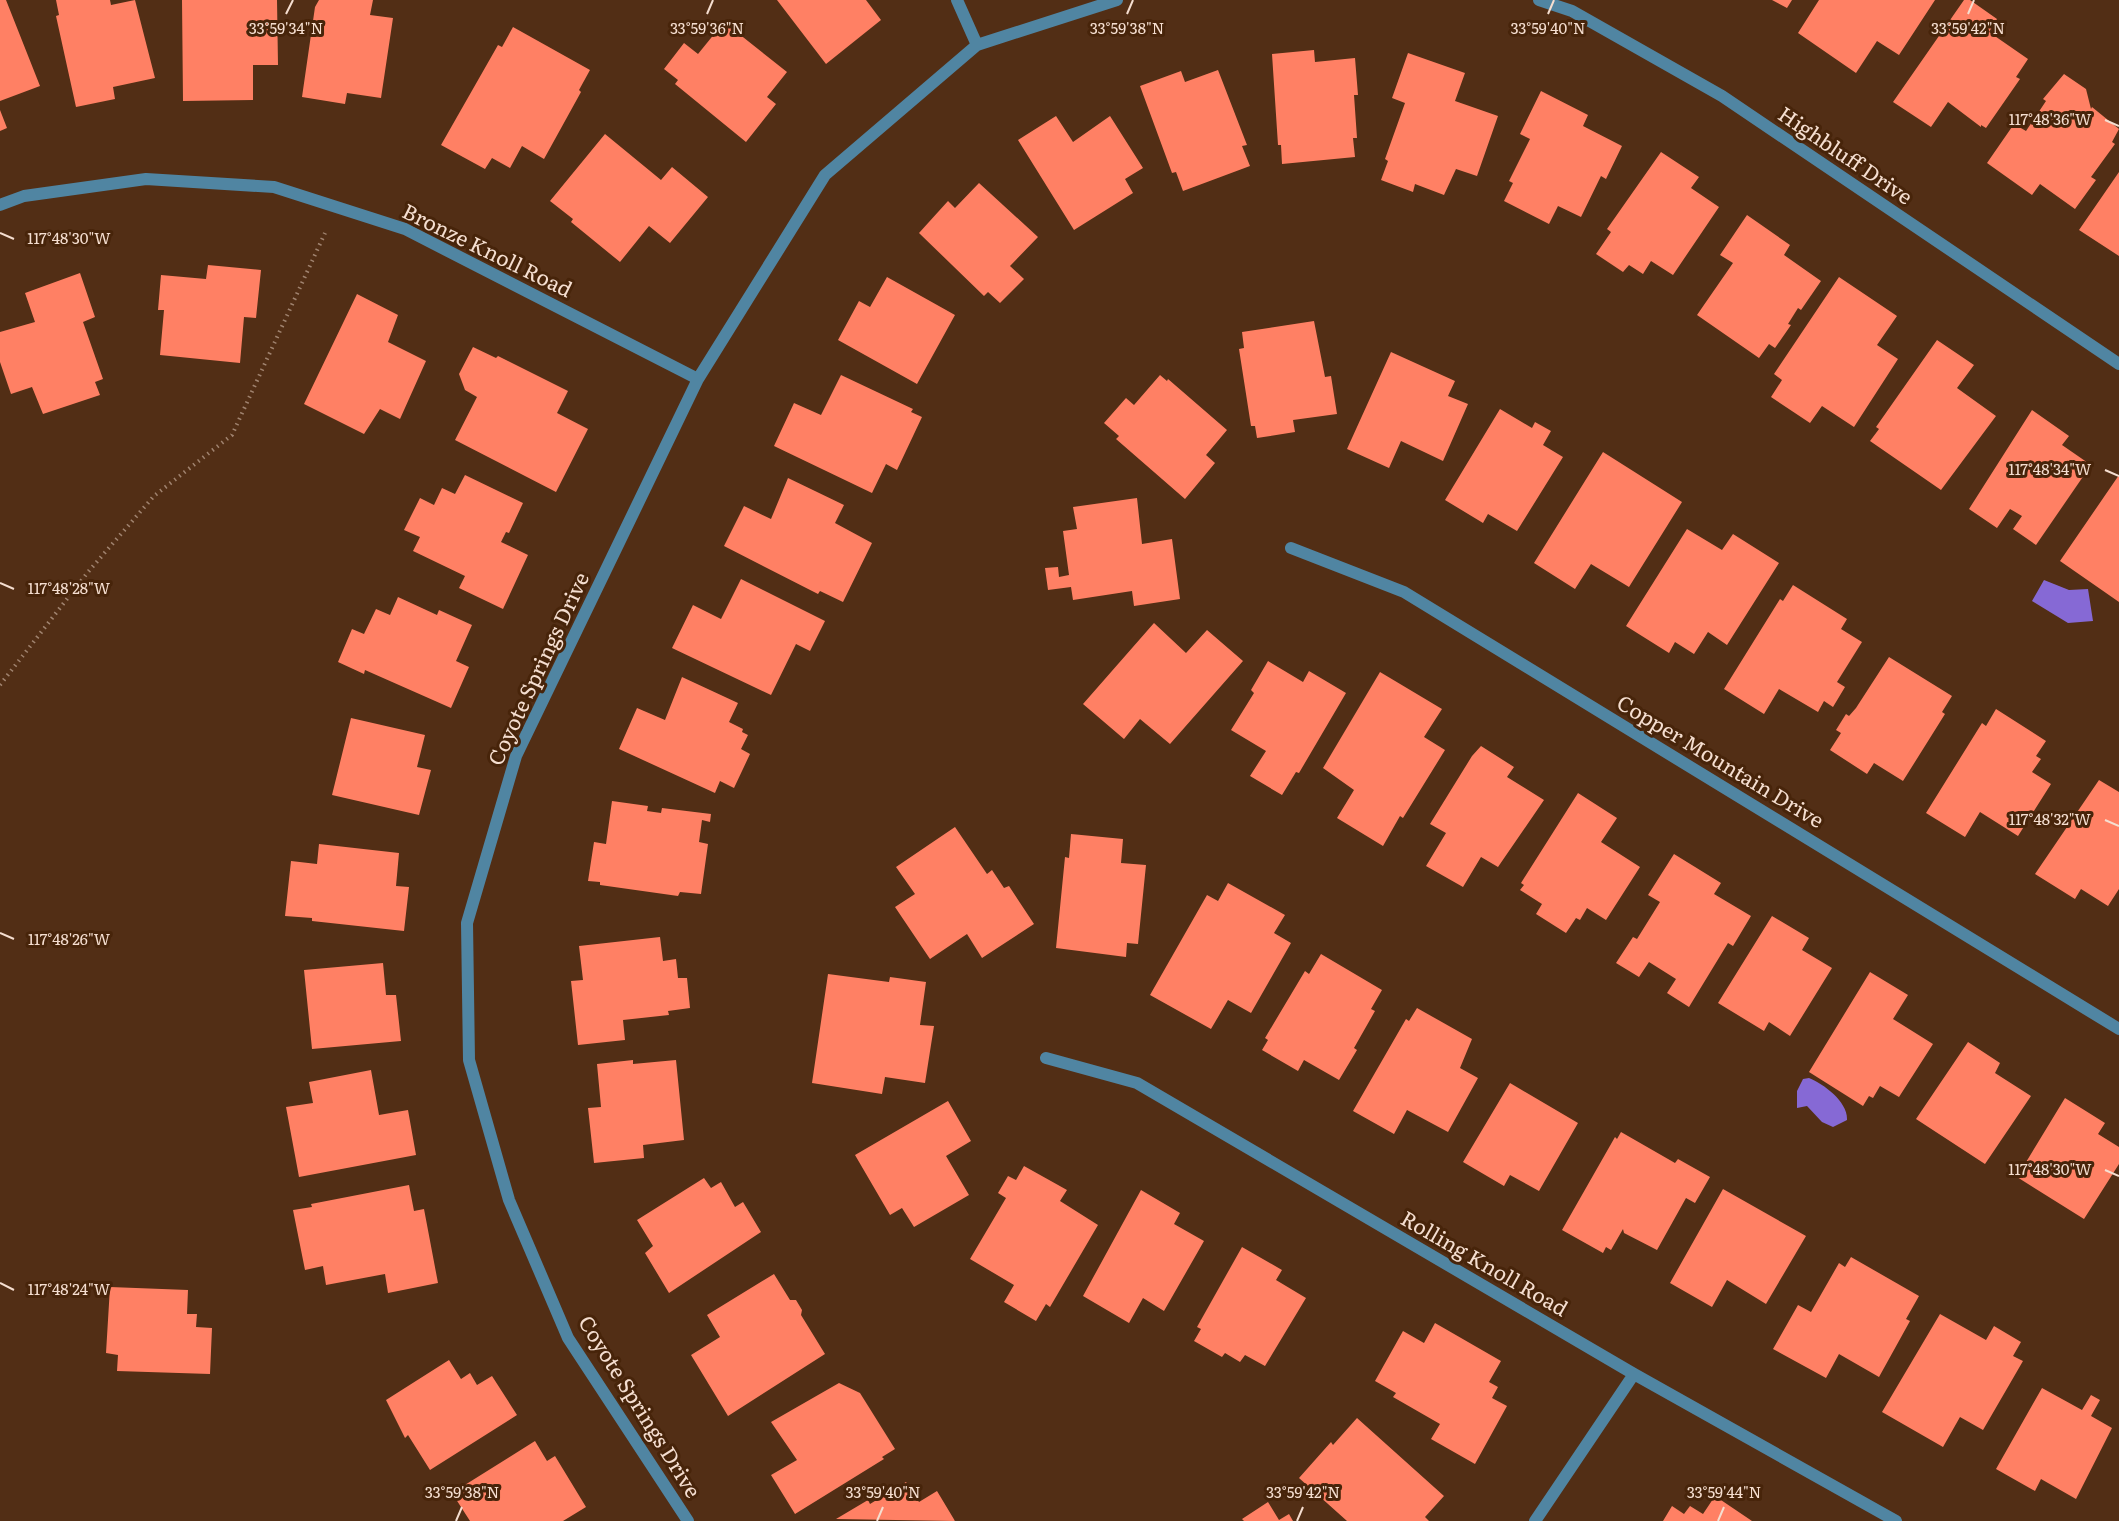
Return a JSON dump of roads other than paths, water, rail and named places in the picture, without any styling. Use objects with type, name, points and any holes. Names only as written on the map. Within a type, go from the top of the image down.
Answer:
[{"type":"street","points":[[957,0],[977,45],[1117,0]]},
{"type":"street","name":"Highbluff Drive","points":[[1539,0],[1572,11],[1722,96],[2119,364]]},
{"type":"street","name":"Coyote Springs Drive","points":[[688,1521],[568,1338],[509,1200],[469,1060],[467,923],[516,756],[698,379],[825,175],[977,45]]},
{"type":"street","name":"Bronze Knoll Road","points":[[0,205],[24,196],[146,179],[274,187],[405,229],[698,379]]},
{"type":"street","name":"Copper Mountain Drive","points":[[1292,548],[1404,592],[2119,1029]]},
{"type":"street","name":"Rolling Knoll Road","points":[[1046,1058],[1137,1083],[1634,1374],[1896,1521]]},
{"type":"street","points":[[1535,1521],[1634,1374]]}]
